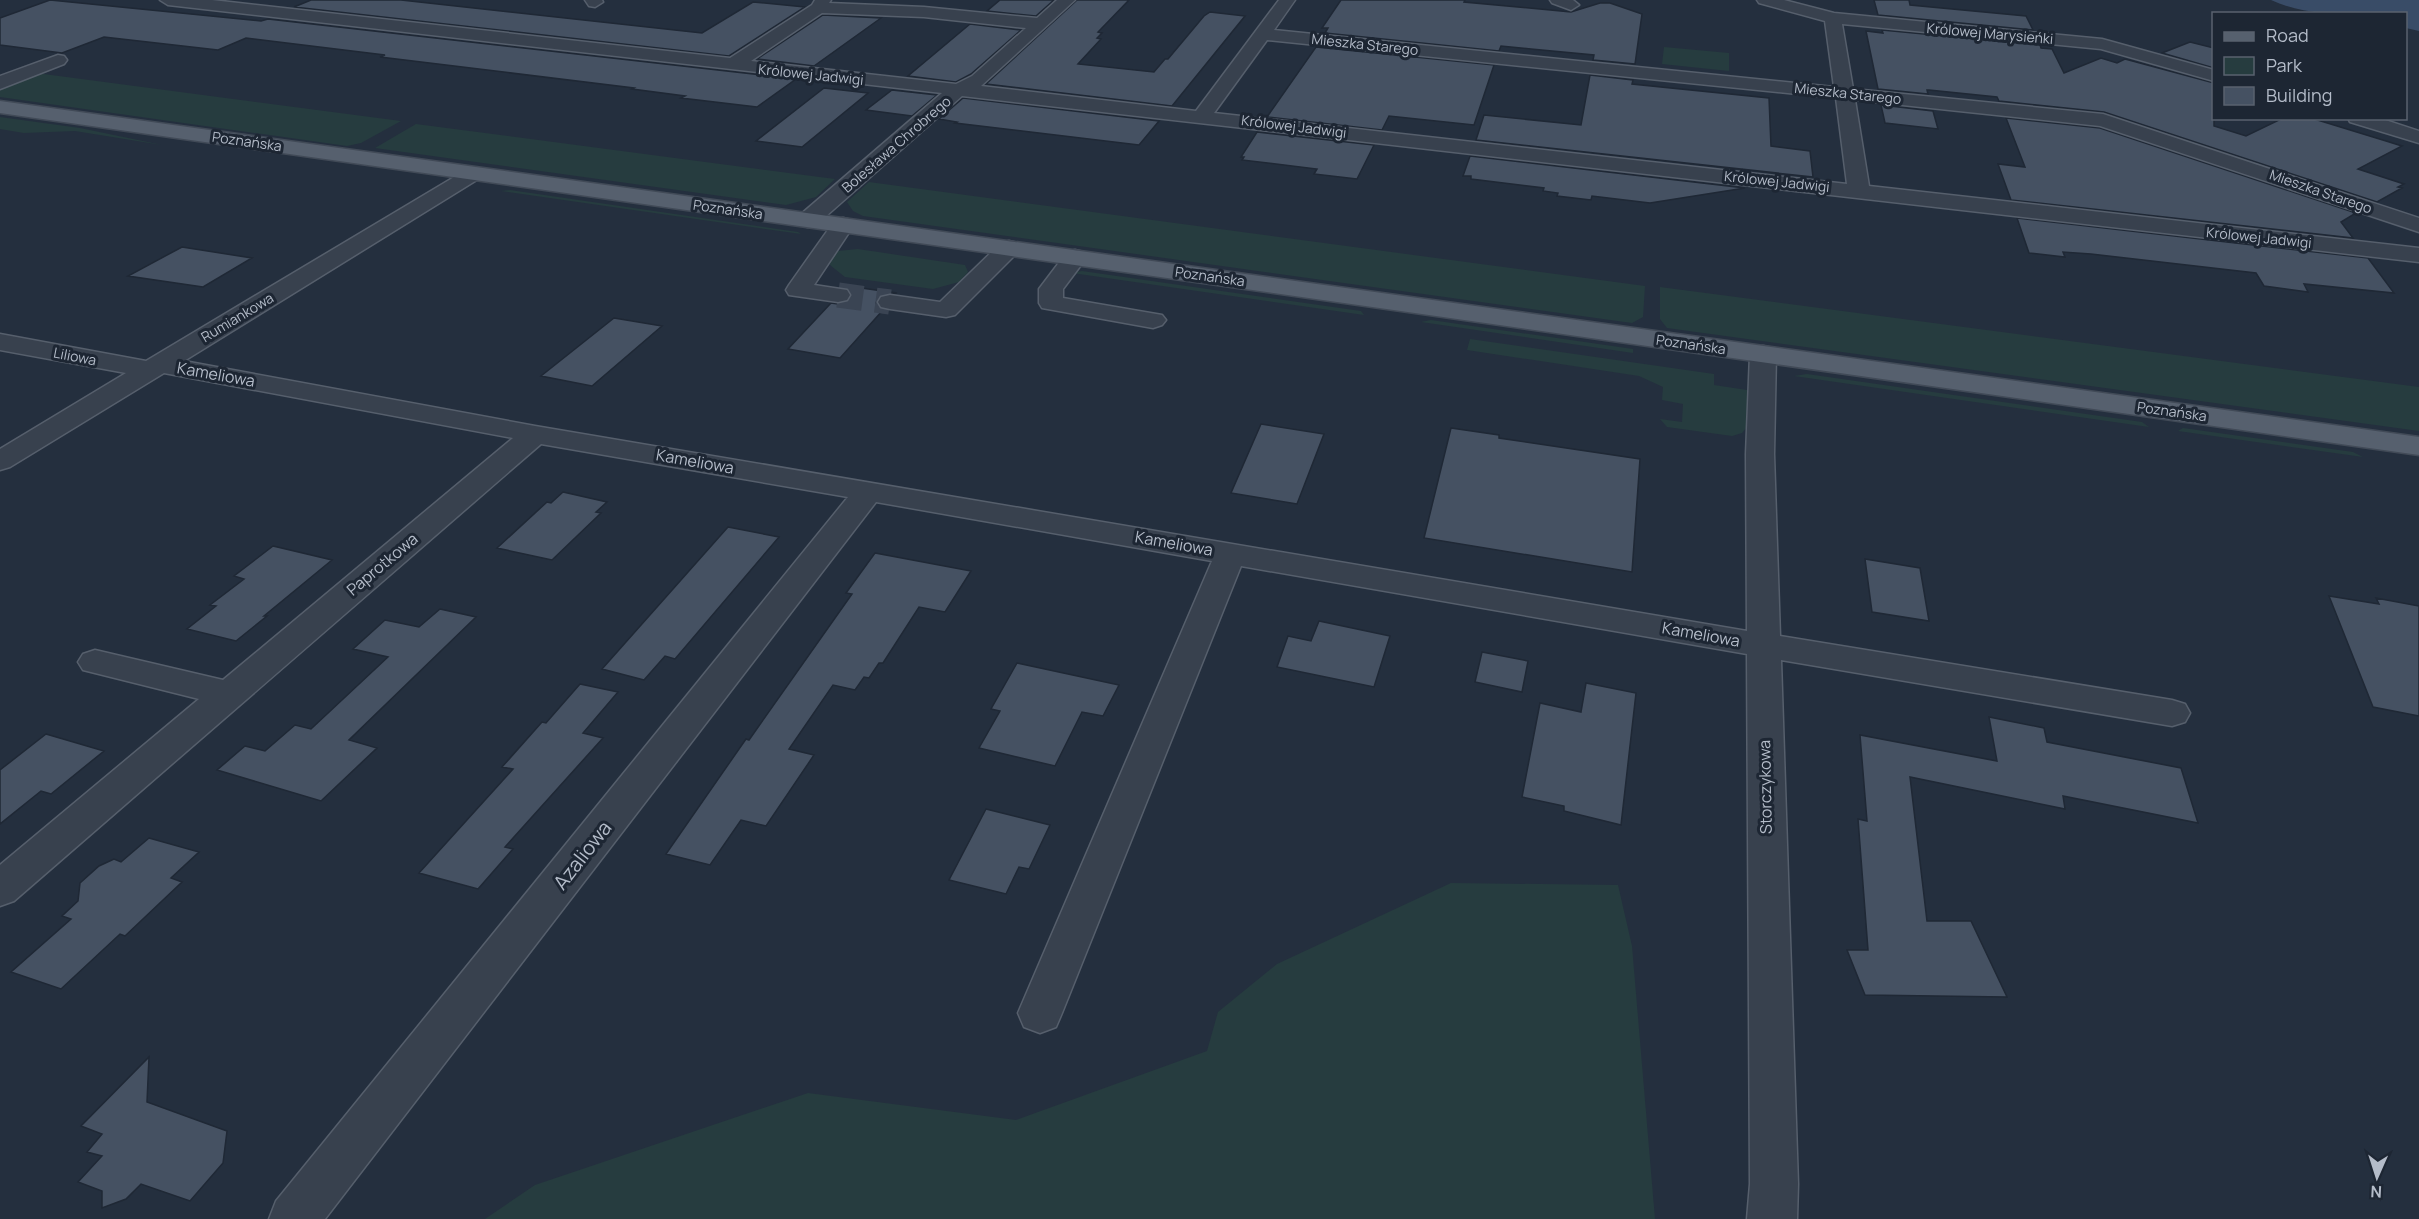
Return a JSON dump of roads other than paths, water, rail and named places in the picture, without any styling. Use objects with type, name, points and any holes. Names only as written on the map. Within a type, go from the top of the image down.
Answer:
[{"type":"main road","name":"Poznańska","points":[[0,107],[2419,446]]},
{"type":"street","name":"Królowej Jadwigi","points":[[168,0],[2419,255]]},
{"type":"street","points":[[250,10],[272,0]]},
{"type":"street","points":[[1202,116],[1287,0]]},
{"type":"street","name":"Królowej Marysieńki","points":[[1765,0],[1833,18],[2102,44],[2212,75]]},
{"type":"street","name":"Bolesława Chrobrego","points":[[808,220],[956,91],[979,80],[1041,24],[1062,1]]},
{"type":"street","points":[[732,65],[820,4],[1041,24]]},
{"type":"street","points":[[1833,18],[1859,191]]},
{"type":"street","name":"Mieszka Starego","points":[[1262,34],[2103,120],[2419,225]]},
{"type":"street","points":[[0,83],[58,60]]},
{"type":"street","points":[[2364,120],[2419,137]]},
{"type":"street","name":"Rumiankowa","points":[[0,461],[473,174]]},
{"type":"street","points":[[838,295],[798,290],[843,225]]},
{"type":"street","points":[[890,302],[946,310],[1009,248]]},
{"type":"street","points":[[1076,257],[1051,289],[1051,303],[1153,320]]},
{"type":"street","name":"Liliowa","points":[[0,342],[155,367]]},
{"type":"street","name":"Storczykowa","points":[[1763,354],[1760,454],[1774,1172],[1772,1219]]},
{"type":"street","name":"Kameliowa","points":[[155,367],[1762,645],[2172,713]]},
{"type":"street","name":"Paprotkowa","points":[[0,889],[536,434]]},
{"type":"street","name":"Azaliowa","points":[[294,1219],[869,491]]},
{"type":"street","name":"Kameliowa","points":[[1040,1013],[1231,552]]},
{"type":"street","points":[[95,662],[229,694]]},
{"type":"water","points":[[2271,0],[2419,0],[2419,31],[2407,28],[2407,12],[2314,12]]},
{"type":"tunnel","points":[[838,295],[890,302]]}]
